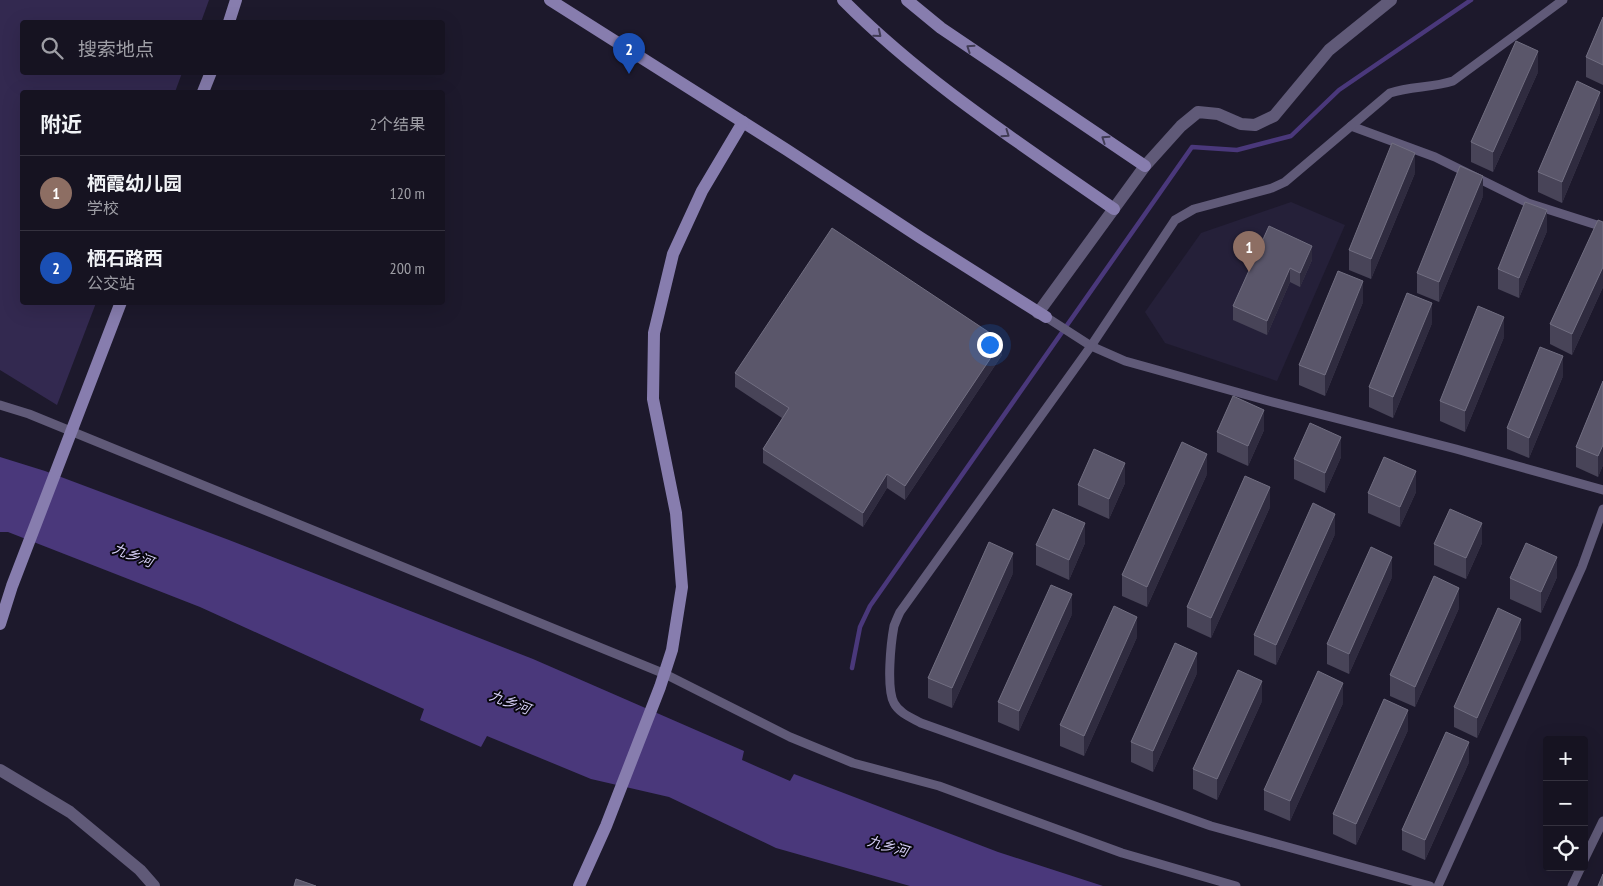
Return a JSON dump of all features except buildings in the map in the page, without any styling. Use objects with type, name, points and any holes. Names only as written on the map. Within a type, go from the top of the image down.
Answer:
[{"type":"street","points":[[230,20],[236,0]]},
{"type":"street","points":[[550,0],[1042,315],[1145,166],[1181,126],[1198,112],[1218,114],[1241,124],[1255,125],[1274,116],[1329,50],[1392,0]]},
{"type":"street","points":[[843,0],[867,24],[932,78],[1003,132],[1114,209]]},
{"type":"street","points":[[907,0],[941,28],[1145,166]]},
{"type":"street","points":[[204,90],[210,75]]},
{"type":"street","points":[[579,886],[606,826],[665,674],[672,650],[682,587],[676,513],[653,399],[654,333],[673,254],[702,191],[743,122]]},
{"type":"street","points":[[0,624],[12,586],[120,305]]},
{"type":"street","points":[[0,770],[70,812],[140,870],[154,886]]},
{"type":"lane","points":[[1430,886],[1211,826],[921,723],[904,714],[894,703],[890,688],[890,663],[894,625],[900,612],[1090,346],[1175,220],[1194,208],[1272,188],[1285,182],[1390,93],[1403,89],[1440,86],[1453,81],[1563,0]]},
{"type":"lane","points":[[1351,126],[1435,157],[1528,204],[1603,227]]},
{"type":"lane","points":[[1042,315],[1090,346],[1125,361],[1603,490]]},
{"type":"lane","points":[[0,406],[29,414],[665,674],[790,737],[853,762],[939,786],[1122,853],[1236,886]]},
{"type":"lane","points":[[1438,886],[1582,567],[1603,509]]},
{"type":"lane","points":[[1588,852],[1603,821]]},
{"type":"lane","points":[[1572,886],[1579,871]]},
{"type":"shaded area","points":[[0,0],[209,0],[202,20],[20,20],[20,75],[181,75],[176,90],[20,90],[20,305],[95,305],[57,405],[0,370]]},
{"type":"shaded area","points":[[1291,202],[1345,225],[1277,381],[1165,343],[1145,312],[1201,233]]},
{"type":"water","name":"九乡河","points":[[0,457],[45,471],[229,540],[533,659],[744,751],[742,760],[790,781],[794,774],[998,852],[1103,886],[910,886],[776,848],[669,797],[591,779],[487,736],[481,747],[420,720],[424,709],[200,607],[8,532],[0,532]]},
{"type":"waterway","points":[[852,668],[860,627],[870,606],[1192,147],[1237,150],[1291,136],[1339,90],[1471,0]]},
{"type":"place","name":"栖石路西","points":[[629,74]]},
{"type":"place","name":"栖霞幼儿园","points":[[1249,272]]}]
